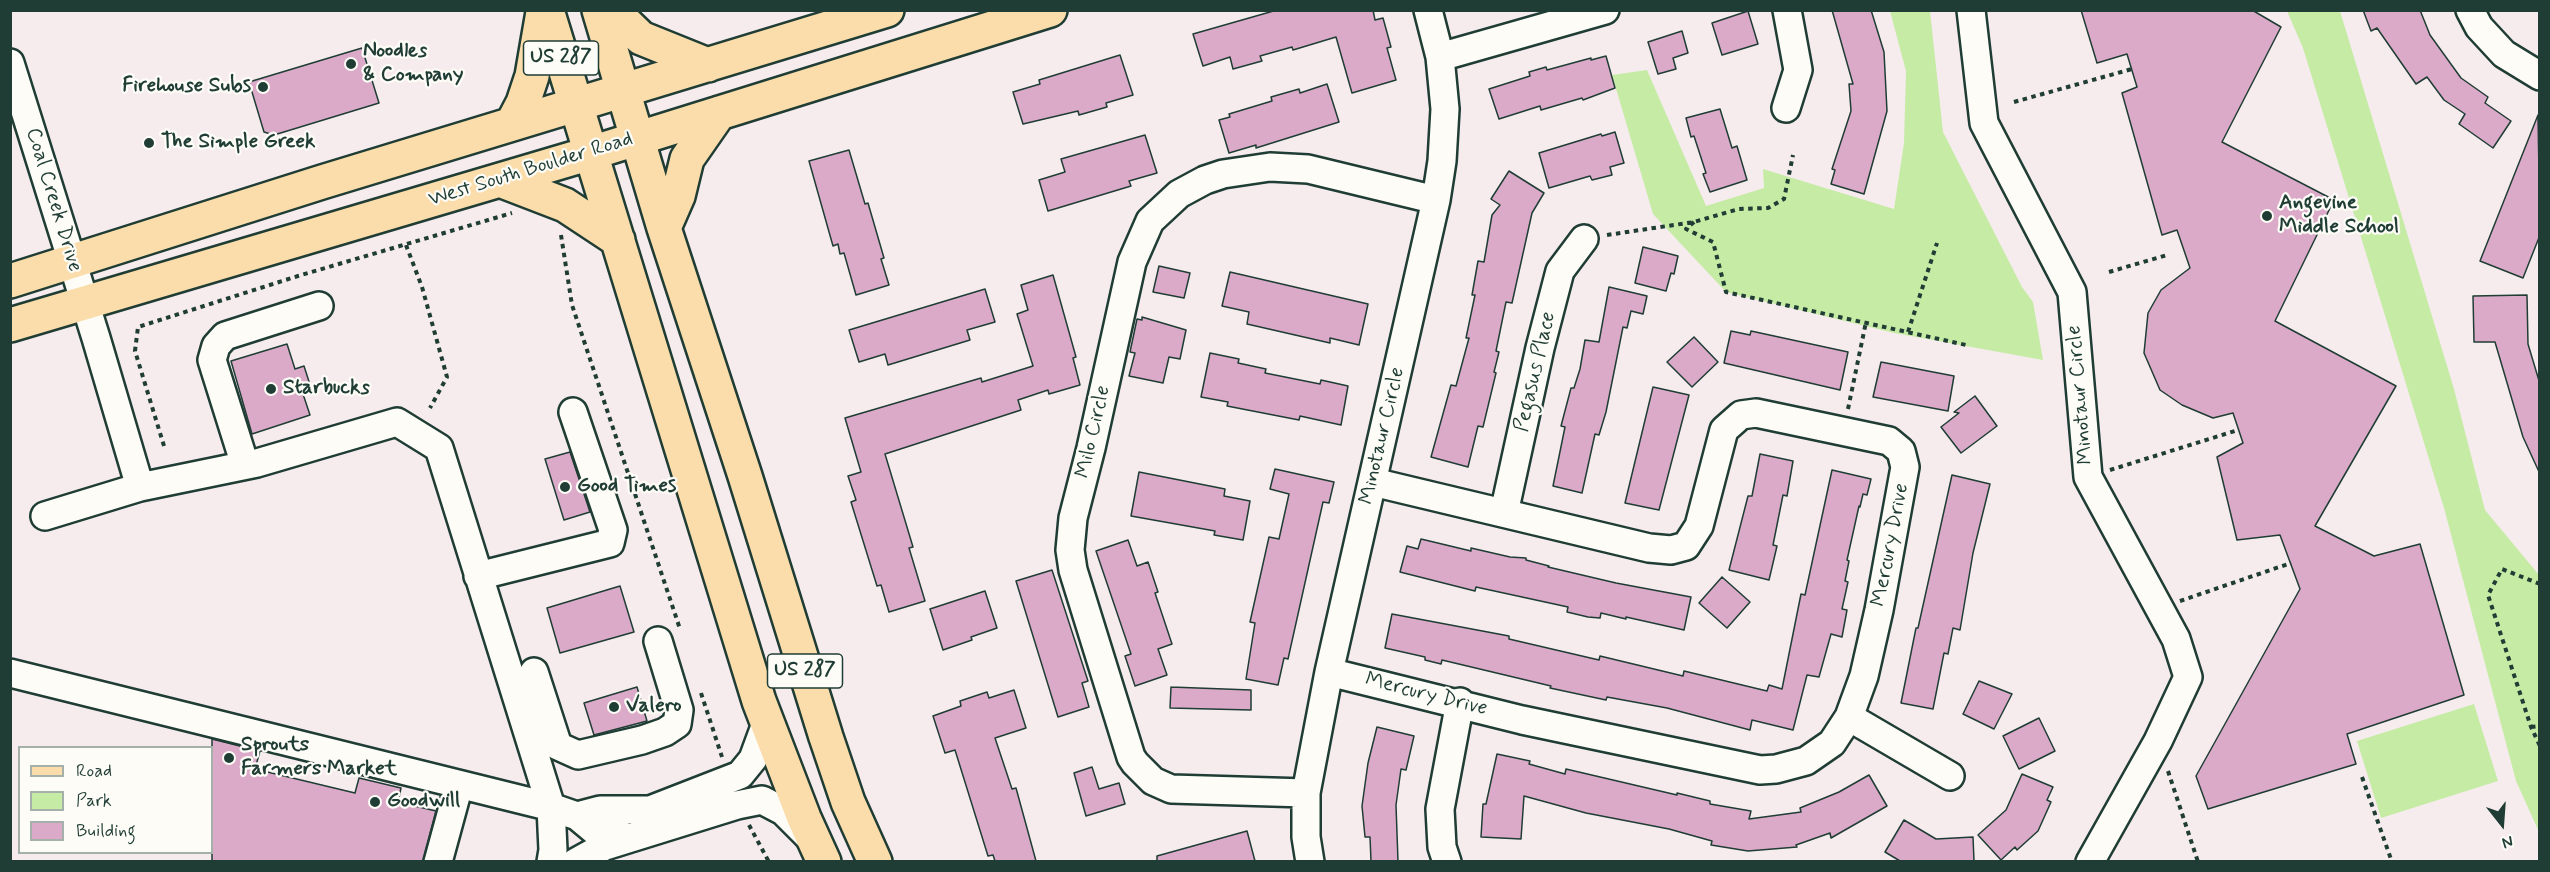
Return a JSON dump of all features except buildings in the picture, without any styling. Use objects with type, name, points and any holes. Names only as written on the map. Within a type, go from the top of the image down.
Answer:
[{"type":"main road","name":"US 287","points":[[545,10],[767,721],[820,853]]},
{"type":"main road","points":[[512,124],[523,103],[532,76],[545,10]]},
{"type":"main road","name":"US 287","points":[[599,10],[664,228],[745,476],[826,737],[848,802],[875,861]]},
{"type":"main road","points":[[612,10],[641,38],[708,65]]},
{"type":"main road","points":[[10,281],[322,182],[887,10]]},
{"type":"main road","name":"West South Boulder Road","points":[[10,325],[591,153],[1050,10]]},
{"type":"main road","points":[[664,228],[678,196],[687,159],[719,112]]},
{"type":"main road","points":[[500,180],[565,205],[618,240]]},
{"type":"street","name":"Minotaur Circle","points":[[1310,861],[1306,837],[1306,793],[1329,672],[1436,200],[1442,161],[1445,109],[1440,57],[1428,10]]},
{"type":"street","points":[[1440,57],[1605,10]]},
{"type":"street","points":[[1786,108],[1798,70],[1787,10]]},
{"type":"street","name":"Minotaur Circle","points":[[1971,10],[1984,123],[2072,292],[2088,477],[2176,639],[2188,677],[2158,741],[2091,861]]},
{"type":"street","points":[[2470,10],[2479,27],[2504,54],[2540,76]]},
{"type":"street","name":"Coal Creek Drive","points":[[10,63],[140,486]]},
{"type":"street","name":"Milo Circle","points":[[1306,793],[1171,789],[1153,781],[1135,763],[1131,757],[1073,570],[1070,550],[1073,518],[1091,448],[1132,262],[1150,221],[1179,194],[1205,180],[1223,174],[1270,167],[1308,169],[1436,200]]},
{"type":"street","name":"Pegasus Place","points":[[1504,513],[1540,348],[1560,272],[1584,238]]},
{"type":"street","points":[[244,465],[212,360],[216,346],[225,336],[319,306]]},
{"type":"street","points":[[478,576],[610,543],[612,530],[573,412]]},
{"type":"street","name":"Mercury Drive","points":[[1329,672],[1460,702],[1522,720],[1760,770],[1776,769],[1806,760],[1832,743],[1850,717],[1864,676],[1879,610],[1905,467],[1901,451],[1889,441],[1756,412],[1741,415],[1724,430],[1699,526],[1686,546],[1671,550],[1649,548],[1373,482]]},
{"type":"street","points":[[45,516],[140,486],[244,465],[397,422],[439,448],[551,807],[553,850],[551,861]]},
{"type":"street","points":[[534,672],[558,746],[578,755],[642,740],[665,732],[677,724],[679,710],[669,636]]},
{"type":"street","points":[[10,674],[551,807],[577,816],[595,831],[631,838]]},
{"type":"street","points":[[1447,861],[1442,847],[1440,809],[1460,702]]},
{"type":"street","points":[[1850,717],[1950,777]]},
{"type":"street","points":[[577,816],[600,810],[650,810],[740,775],[753,759],[767,721]]},
{"type":"street","points":[[438,861],[459,785]]},
{"type":"street","points":[[576,861],[605,846],[737,805],[762,800],[783,811],[820,853]]},
{"type":"path","points":[[2014,102],[2132,69]]},
{"type":"path","points":[[1584,238],[1694,222],[1739,209],[1768,208],[1784,199],[1793,155]]},
{"type":"path","points":[[1694,222],[1686,229],[1713,242],[1726,291],[1966,345]]},
{"type":"path","points":[[560,229],[572,305],[669,636]]},
{"type":"path","points":[[1908,332],[1937,243]]},
{"type":"path","points":[[406,245],[422,287],[447,378],[430,408]]},
{"type":"path","points":[[2109,272],[2167,255]]},
{"type":"path","points":[[1844,431],[1866,322]]},
{"type":"path","points":[[2088,477],[2238,430]]},
{"type":"path","points":[[2160,608],[2291,563]]},
{"type":"path","points":[[2540,584],[2502,569],[2488,595],[2531,727],[2540,746]]},
{"type":"path","points":[[699,688],[729,778]]},
{"type":"path","points":[[2531,727],[2540,726]]},
{"type":"path","points":[[2158,741],[2198,861]]},
{"type":"path","points":[[2362,777],[2392,861]]},
{"type":"path","points":[[737,805],[769,861]]},
{"type":"green space","points":[[1890,11],[1930,11],[1943,132],[2022,287],[2033,302],[2043,360],[1894,333],[1726,292],[1653,214],[1612,75],[1647,70],[1706,206],[1764,188],[1763,169],[1894,209],[1904,143],[1906,71]]},
{"type":"green space","points":[[2287,11],[2340,11],[2454,389],[2485,510],[2539,575],[2539,832],[2516,781],[2444,508],[2303,48]]},
{"type":"green space","points":[[2474,704],[2498,781],[2381,818],[2357,741]]},
{"type":"place","name":"Noodles & Company","points":[[351,64]]},
{"type":"place","name":"Firehouse Subs","points":[[263,87]]},
{"type":"place","name":"The Simple Greek","points":[[149,143]]},
{"type":"place","name":"Angevine Middle School","points":[[2267,216]]},
{"type":"place","name":"Starbucks","points":[[271,389]]},
{"type":"place","name":"Good Times","points":[[565,487]]},
{"type":"place","name":"Valero","points":[[614,707]]},
{"type":"place","name":"Sprouts Farmers Market","points":[[229,758]]},
{"type":"place","name":"Goodwill","points":[[375,802]]}]
